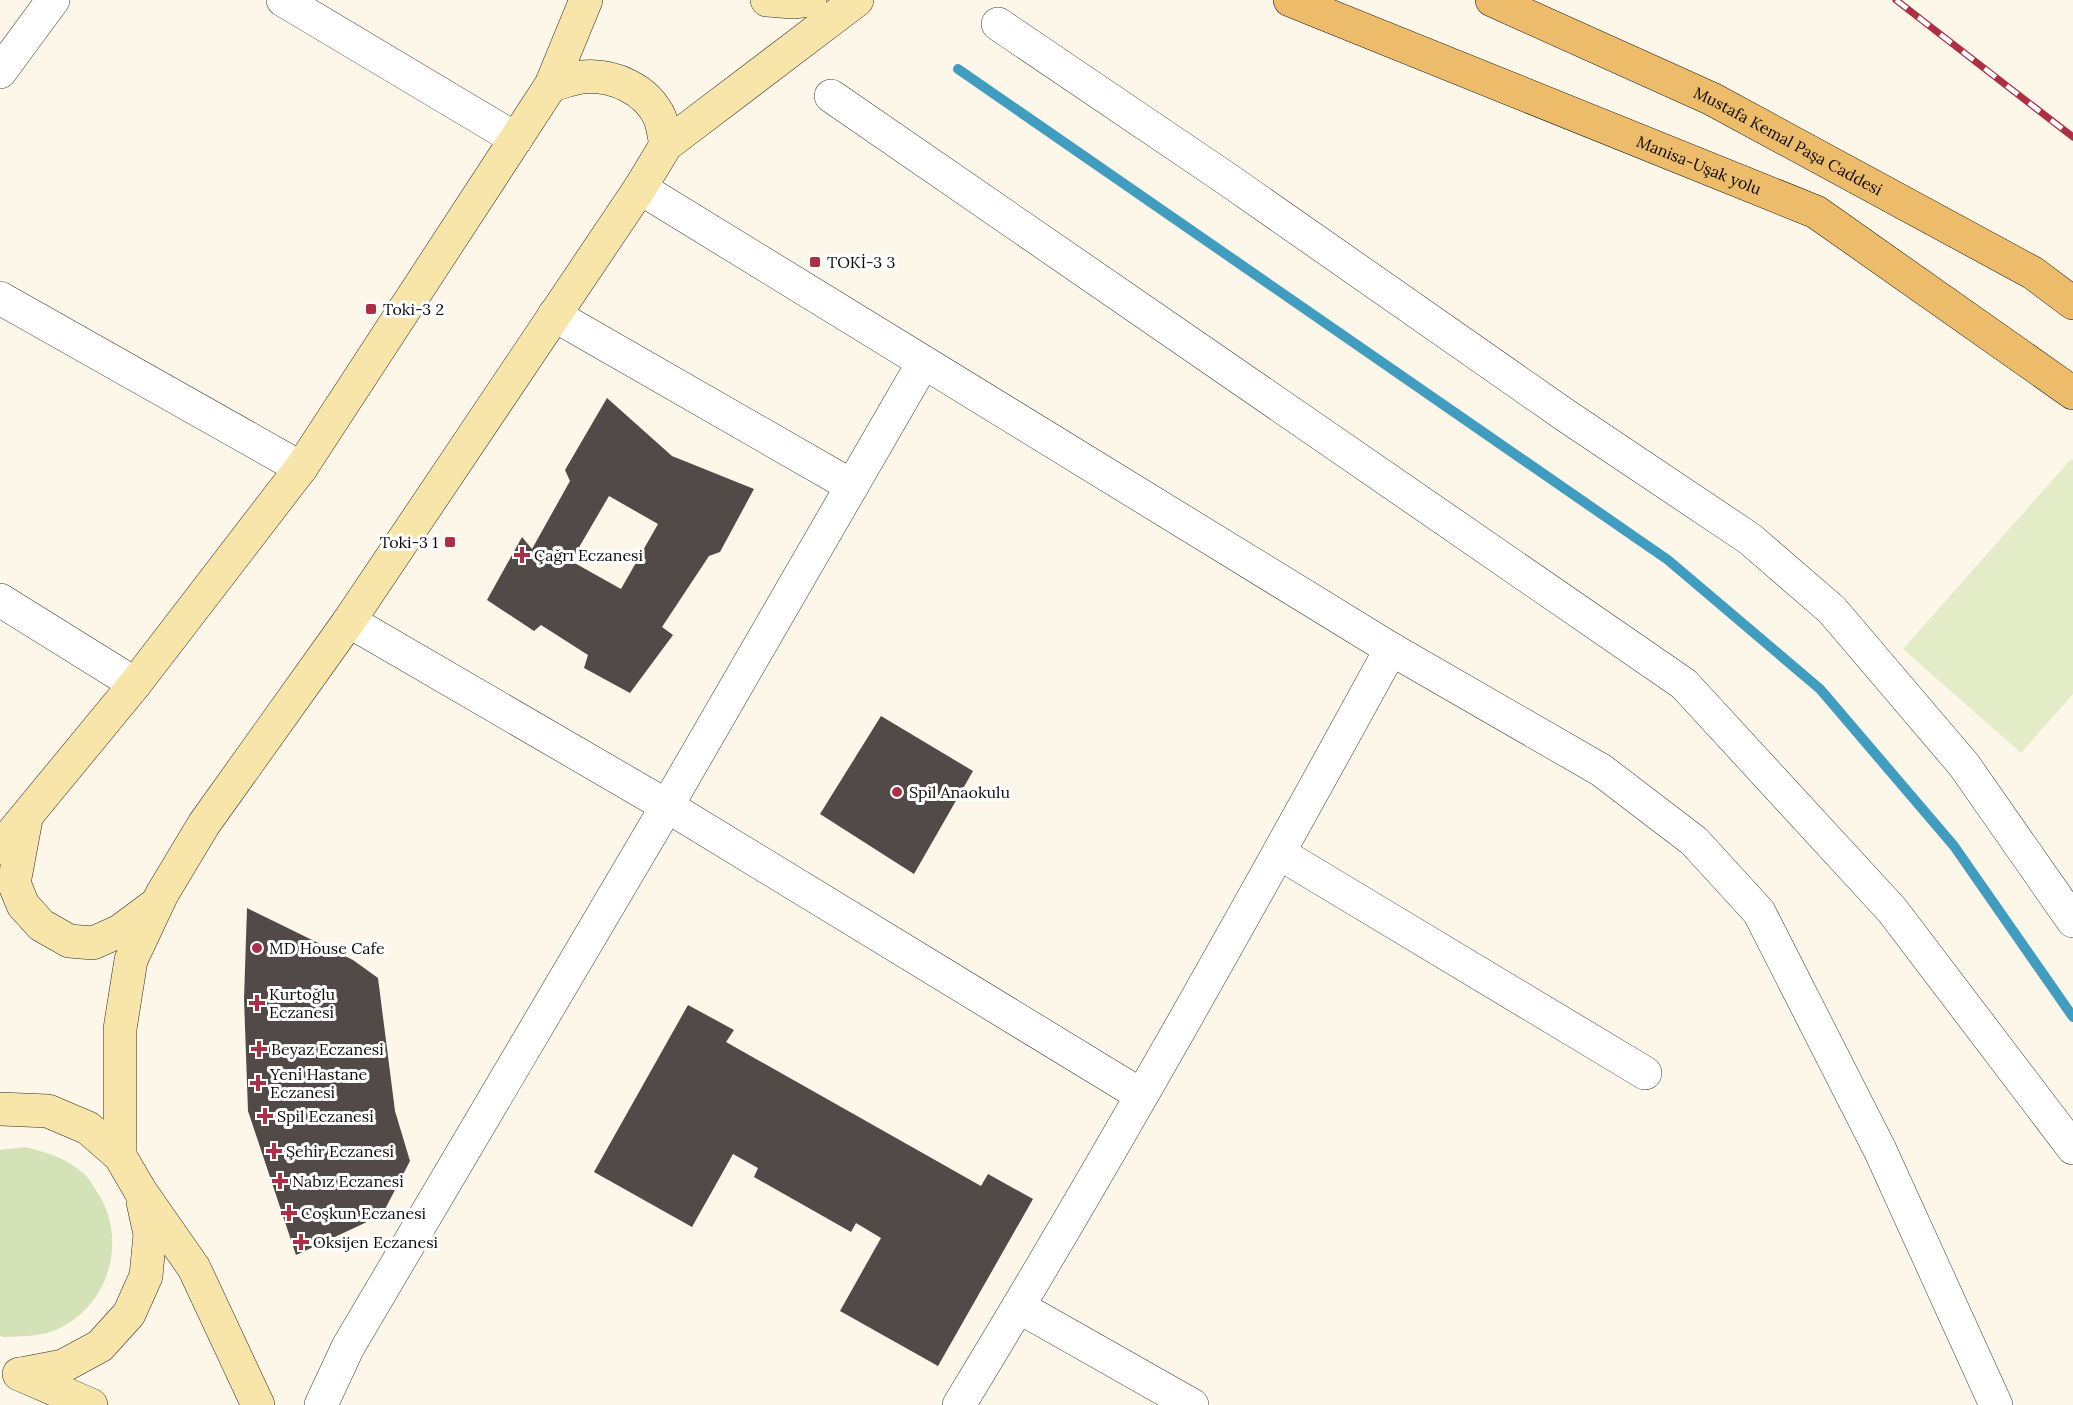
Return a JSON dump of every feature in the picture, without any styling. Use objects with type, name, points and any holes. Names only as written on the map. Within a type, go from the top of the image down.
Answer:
[{"type":"main road","name":"Manisa-Uşak yolu","points":[[1290,0],[1816,212],[2073,393]]},
{"type":"main road","name":"Mustafa Kemal Paşa Caddesi","points":[[1492,0],[1712,99],[2033,273],[2073,303]]},
{"type":"street","points":[[0,72],[53,0]]},
{"type":"street","points":[[283,0],[516,139]]},
{"type":"street","points":[[0,848],[135,684],[301,468],[551,85],[586,0]]},
{"type":"street","points":[[767,0],[793,2],[810,0]]},
{"type":"street","points":[[120,1155],[120,1029],[131,960],[157,904],[204,824],[349,621],[640,188],[666,145],[857,0]]},
{"type":"street","points":[[998,24],[1227,179],[1565,415],[1750,538],[1832,610],[1956,756],[2073,921]]},
{"type":"street","points":[[551,85],[582,77],[607,78],[629,85],[648,100],[660,118],[666,145]]},
{"type":"street","points":[[831,96],[1684,684],[1892,910],[2073,1148]]},
{"type":"street","points":[[640,188],[1392,649],[1601,770],[1694,841],[1759,912],[1880,1150],[1983,1397]]},
{"type":"street","points":[[0,298],[301,468]]},
{"type":"street","points":[[554,315],[852,486]]},
{"type":"street","points":[[321,1405],[348,1347],[667,806],[923,363]]},
{"type":"street","points":[[0,600],[135,684]]},
{"type":"street","points":[[349,621],[667,806],[1141,1095]]},
{"type":"street","points":[[959,1405],[1019,1307],[1141,1095],[1392,649]]},
{"type":"street","points":[[26,817],[14,883],[23,905],[41,925],[69,941],[93,943],[120,931],[157,904]]},
{"type":"street","points":[[1279,853],[1645,1073]]},
{"type":"street","points":[[0,1109],[48,1111],[88,1128],[120,1155],[141,1192],[194,1268],[258,1405]]},
{"type":"street","points":[[10,1372],[63,1366],[100,1346],[129,1314],[146,1276],[150,1234],[141,1192]]},
{"type":"street","points":[[1019,1307],[1192,1405]]},
{"type":"street","points":[[10,1372],[92,1405]]},
{"type":"green space","points":[[2071,459],[2073,460],[2073,694],[2021,753],[1903,649]]},
{"type":"green space","points":[[26,1147],[64,1160],[78,1168],[92,1183],[105,1207],[111,1226],[110,1265],[93,1301],[62,1327],[48,1333],[3,1337],[0,1336],[0,1150]]},
{"type":"building","points":[[607,398],[672,456],[754,489],[720,552],[709,556],[662,627],[673,635],[630,693],[584,668],[588,655],[541,625],[534,631],[487,600],[522,537],[532,549],[570,481],[565,470]],"holes":[[[609,496],[658,524],[621,589],[571,561]]]},
{"type":"building","name":"Spil Anaokulu","points":[[881,716],[973,771],[914,874],[820,814]]},
{"type":"building","points":[[247,908],[353,960],[378,978],[395,1111],[410,1161],[382,1215],[296,1255],[248,1111],[244,999]]},
{"type":"building","points":[[688,1005],[734,1030],[726,1042],[981,1186],[988,1174],[1033,1199],[938,1366],[840,1311],[881,1238],[856,1223],[851,1232],[754,1177],[758,1168],[733,1154],[692,1227],[594,1172]]},
{"type":"waterway","points":[[958,69],[1668,560],[1820,689],[1954,846],[2073,1017]]},
{"type":"railway","points":[[1896,0],[2073,137]]},
{"type":"place","name":"TOKİ-3 3","points":[[815,262]]},
{"type":"place","name":"Toki-3 2","points":[[371,309]]},
{"type":"place","name":"Toki-3 1","points":[[450,542]]},
{"type":"place","name":"Çağrı Eczanesi","points":[[522,555]]},
{"type":"place","name":"Spil Anaokulu","points":[[897,792]]},
{"type":"place","name":"MD House Cafe","points":[[257,948]]},
{"type":"place","name":"Kurtoğlu Eczanesi","points":[[257,1003]]},
{"type":"place","name":"Beyaz Eczanesi","points":[[259,1049]]},
{"type":"place","name":"Yeni Hastane Eczanesi","points":[[258,1083]]},
{"type":"place","name":"Spil Eczanesi","points":[[265,1116]]},
{"type":"place","name":"Şehir Eczanesi","points":[[274,1151]]},
{"type":"place","name":"Nabız Eczanesi","points":[[280,1181]]},
{"type":"place","name":"Coşkun Eczanesi","points":[[289,1213]]},
{"type":"place","name":"Oksijen Eczanesi","points":[[301,1242]]}]
